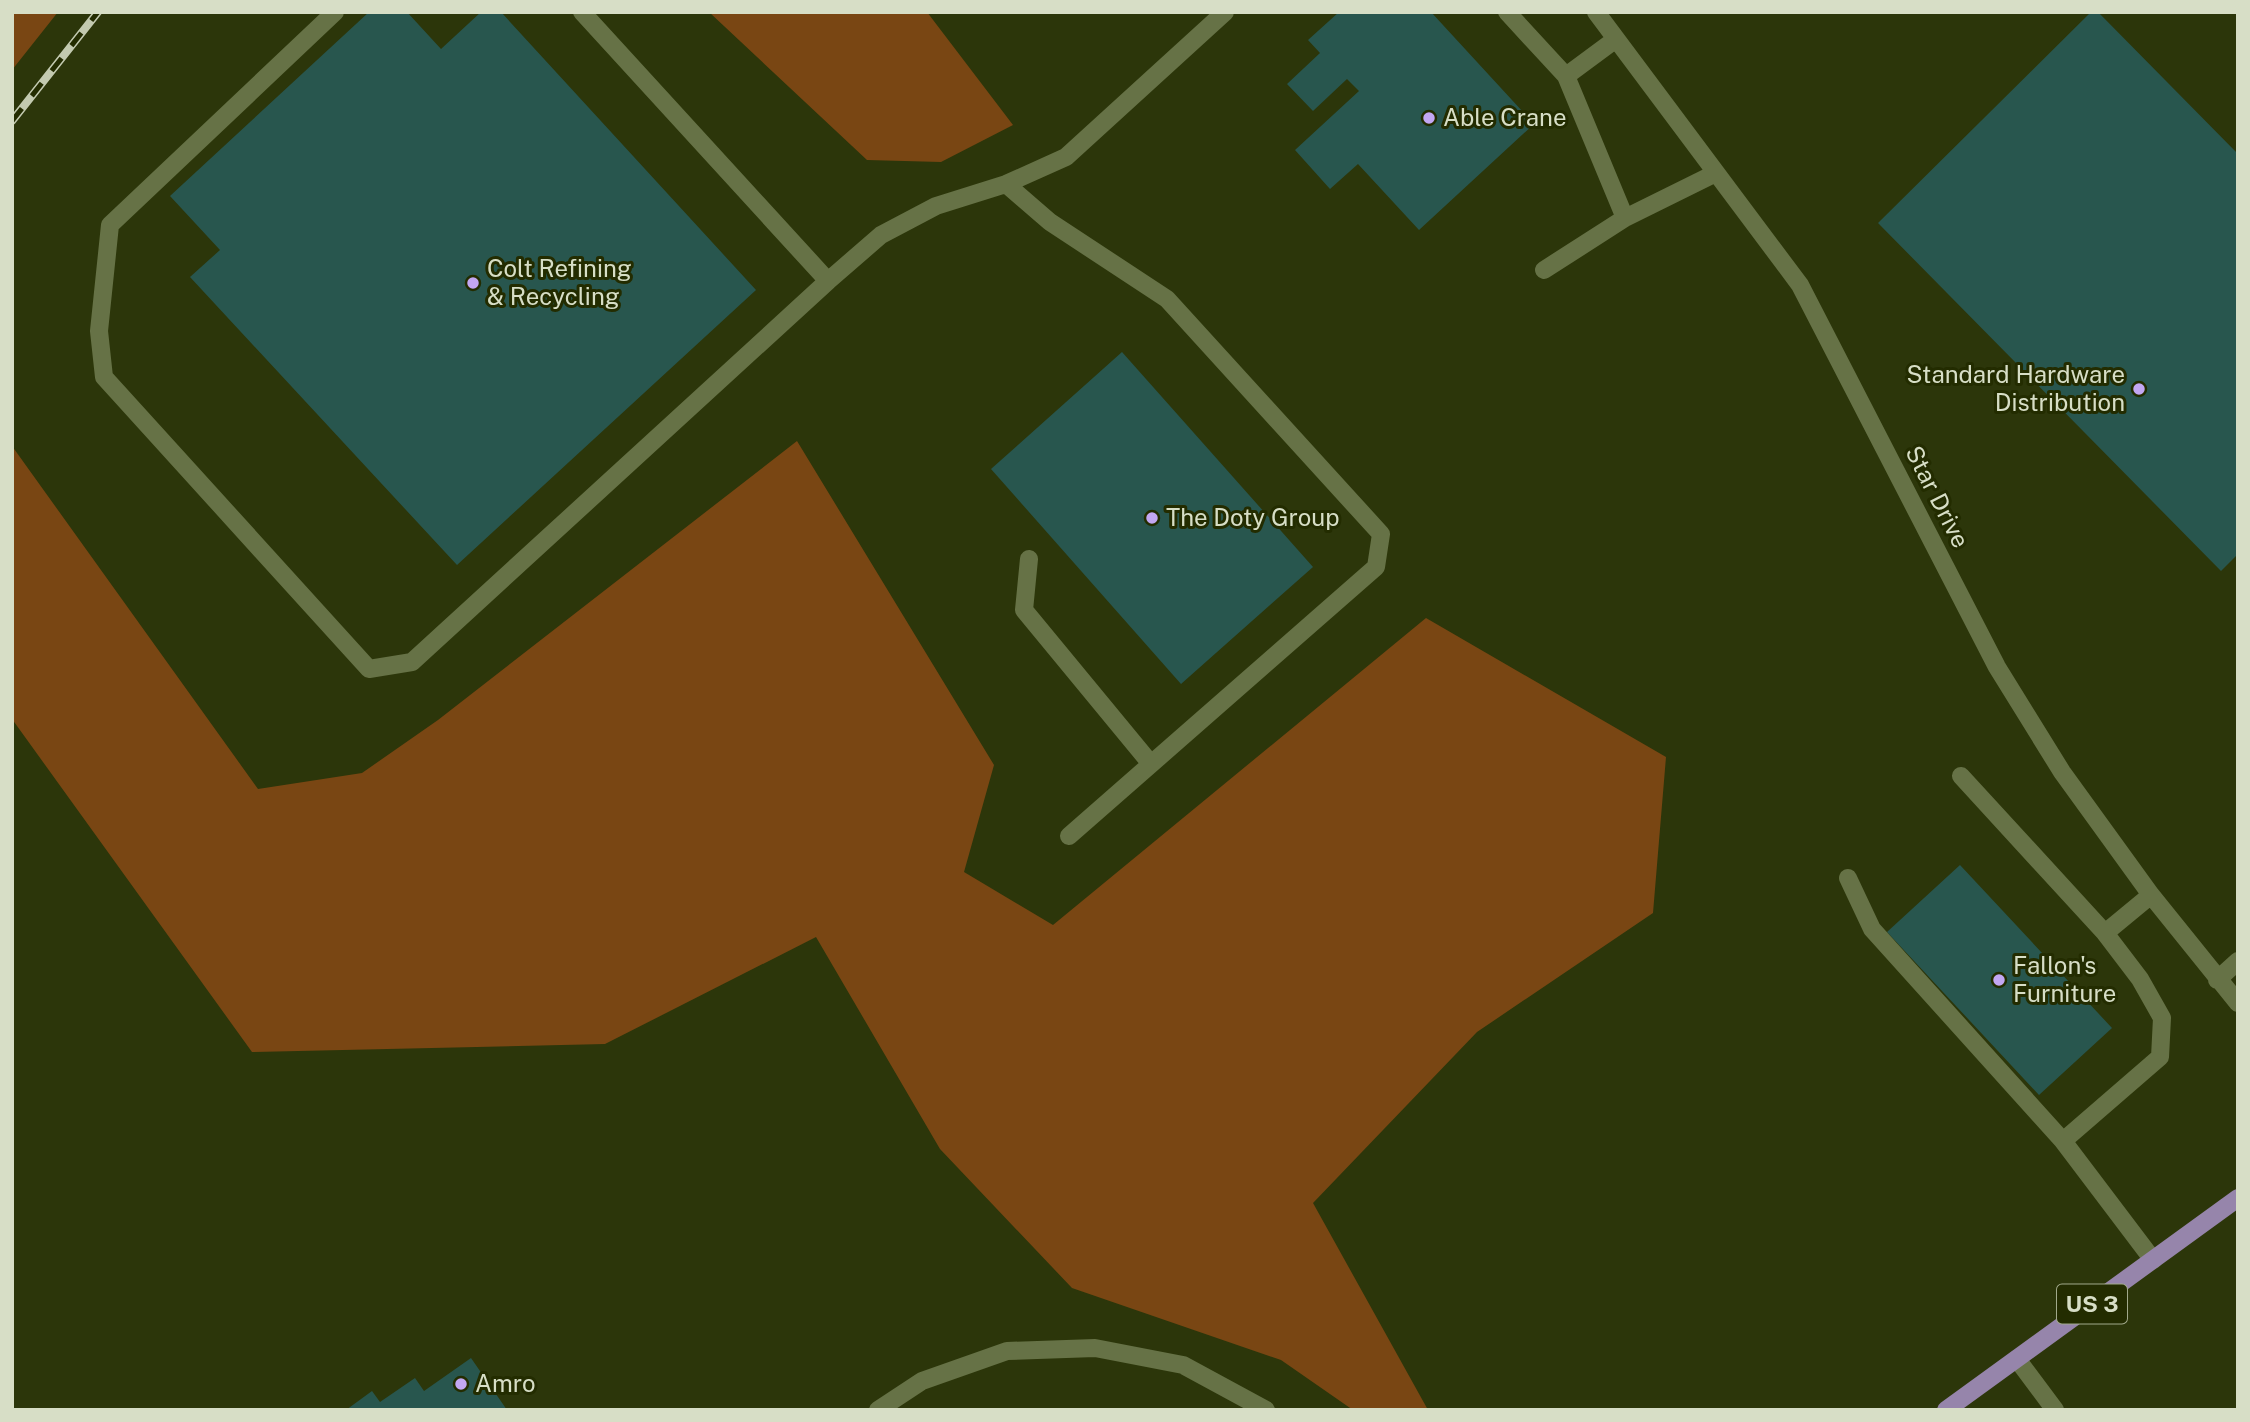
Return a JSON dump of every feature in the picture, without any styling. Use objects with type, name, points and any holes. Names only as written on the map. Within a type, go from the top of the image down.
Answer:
[{"type":"main road","name":"US 3","points":[[1946,1410],[2238,1198]]},
{"type":"street","points":[[335,12],[110,225],[99,331],[104,377],[369,669],[412,662],[881,235],[936,206],[1006,184],[1066,157],[1225,12]]},
{"type":"street","points":[[582,12],[828,281]]},
{"type":"street","points":[[1507,12],[1566,76],[1625,218]]},
{"type":"street","name":"Star Drive","points":[[1596,12],[1800,285],[1997,667],[2062,772],[2151,895],[2238,1003]]},
{"type":"street","points":[[1566,76],[1616,39]]},
{"type":"street","points":[[1544,270],[1625,218],[1716,173]]},
{"type":"street","points":[[1006,184],[1070,236],[1167,299],[1381,534],[1376,567],[1069,836]]},
{"type":"street","points":[[1029,559],[1024,610],[1151,764]]},
{"type":"street","points":[[1961,776],[2105,933],[2140,979],[2162,1018],[2160,1057],[2063,1141]]},
{"type":"street","points":[[1848,878],[1872,929],[2063,1141],[2152,1260]]},
{"type":"street","points":[[2105,933],[2151,895]]},
{"type":"street","points":[[2217,980],[2238,961]]},
{"type":"street","points":[[878,1410],[922,1381],[1007,1351],[1095,1348],[1183,1365],[1266,1410]]},
{"type":"street","points":[[2017,1359],[2055,1410]]},
{"type":"shaded area","points":[[12,12],[58,12],[12,70]]},
{"type":"shaded area","points":[[709,12],[927,12],[1013,125],[941,162],[867,160]]},
{"type":"shaded area","points":[[797,441],[994,765],[964,872],[1053,925],[1426,618],[1666,757],[1653,913],[1477,1032],[1313,1203],[1428,1410],[1353,1410],[1281,1360],[1072,1288],[940,1149],[816,937],[605,1044],[252,1052],[12,719],[12,446],[258,789],[362,773],[438,720]]},
{"type":"building","name":"Colt Refining & Recycling","points":[[369,12],[407,12],[441,49],[481,12],[501,12],[756,290],[457,565],[190,277],[220,250],[170,196]]},
{"type":"building","name":"Able Crane","points":[[1339,12],[1431,12],[1534,124],[1419,230],[1358,164],[1330,189],[1295,150],[1359,91],[1347,79],[1313,111],[1287,84],[1320,53],[1308,40]]},
{"type":"building","name":"Standard Hardware Distribution","points":[[2091,12],[2098,12],[2238,154],[2238,554],[2221,571],[1878,223]]},
{"type":"building","name":"The Doty Group","points":[[1122,352],[1313,567],[1181,684],[991,469]]},
{"type":"building","name":"Fallon's Furniture","points":[[1960,865],[2112,1028],[2039,1095],[1887,932]]},
{"type":"building","name":"Amro","points":[[471,1358],[507,1410],[346,1410],[372,1391],[380,1402],[415,1378],[424,1391]]},
{"type":"railway","points":[[12,121],[98,12]]},
{"type":"place","name":"Able Crane","points":[[1429,118]]},
{"type":"place","name":"Colt Refining & Recycling","points":[[473,283]]},
{"type":"place","name":"Standard Hardware Distribution","points":[[2139,389]]},
{"type":"place","name":"The Doty Group","points":[[1152,518]]},
{"type":"place","name":"Fallon's Furniture","points":[[1999,980]]},
{"type":"place","name":"Amro","points":[[461,1384]]}]
